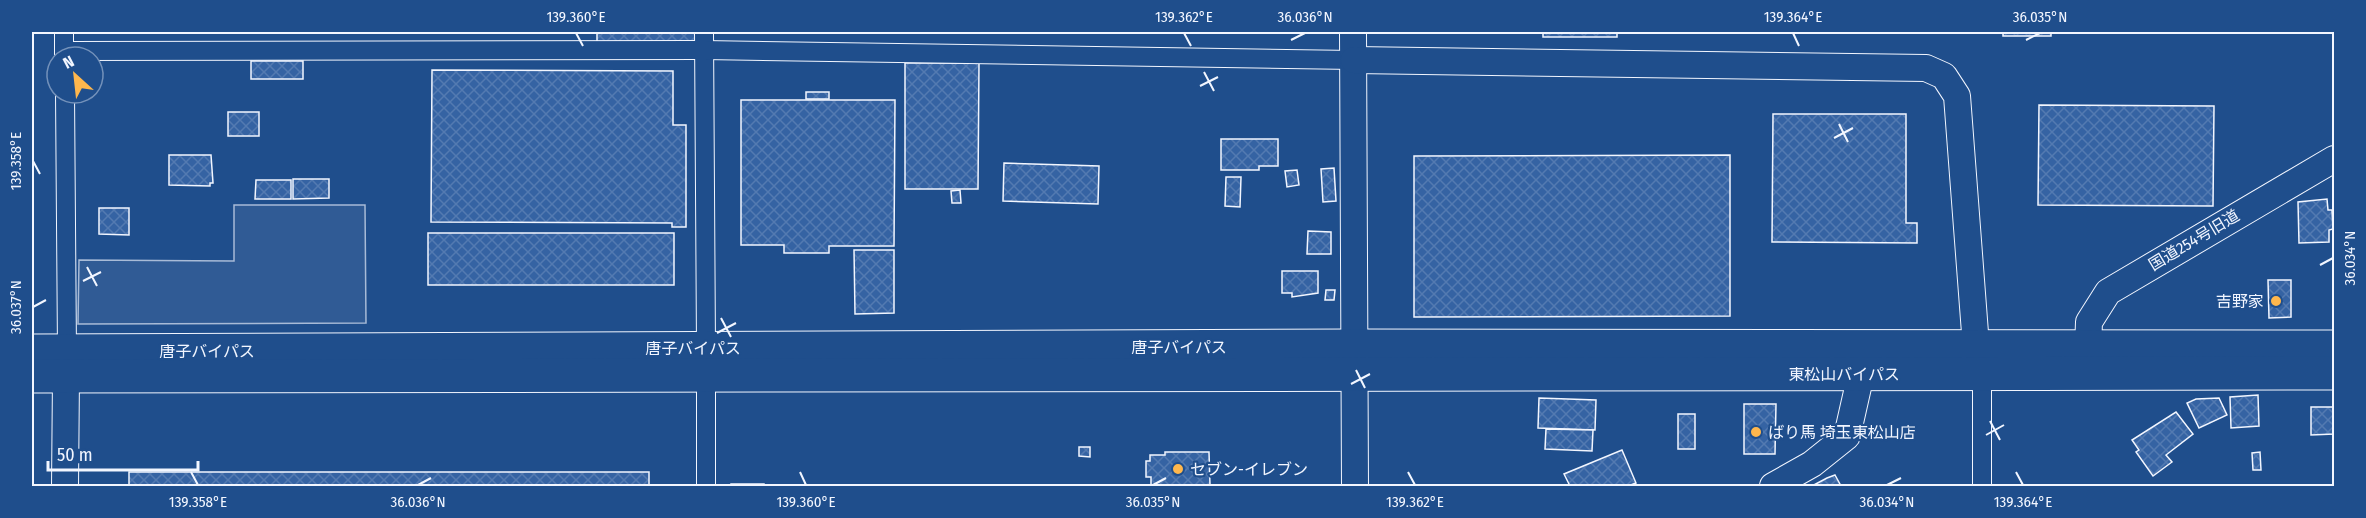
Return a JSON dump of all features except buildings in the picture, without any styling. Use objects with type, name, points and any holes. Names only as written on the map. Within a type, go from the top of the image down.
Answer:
[{"type":"highway","name":"東松山バイパス","points":[[1354,360],[1861,374],[2088,348],[2334,347]]},
{"type":"highway","name":"唐子バイパス","points":[[32,351],[67,364]]},
{"type":"highway","name":"東松山バイパス","points":[[1354,360],[1979,359],[2334,373]]},
{"type":"highway","name":"唐子バイパス","points":[[32,376],[67,364],[1354,360]]},
{"type":"street","points":[[1353,32],[1355,486]]},
{"type":"street","points":[[105,53],[704,41],[1354,60],[1926,68],[1944,76],[1957,96],[1979,359],[1982,486]]},
{"type":"street","points":[[704,41],[706,486]]},
{"type":"street","points":[[65,105],[67,364],[65,486]]},
{"type":"street","name":"国道254号旧道","points":[[2088,348],[2089,322],[2108,292],[2334,159]]},
{"type":"street","points":[[1773,486],[1812,464],[1847,436],[1861,374]]},
{"type":"shaded area","points":[[234,205],[365,205],[366,323],[78,324],[79,260],[234,261]]},
{"type":"place","name":"吉野家","points":[[2276,301]]},
{"type":"place","name":"ばり馬 埼玉東松山店","points":[[1756,432]]},
{"type":"place","name":"セブン-イレブン","points":[[1178,469]]}]
